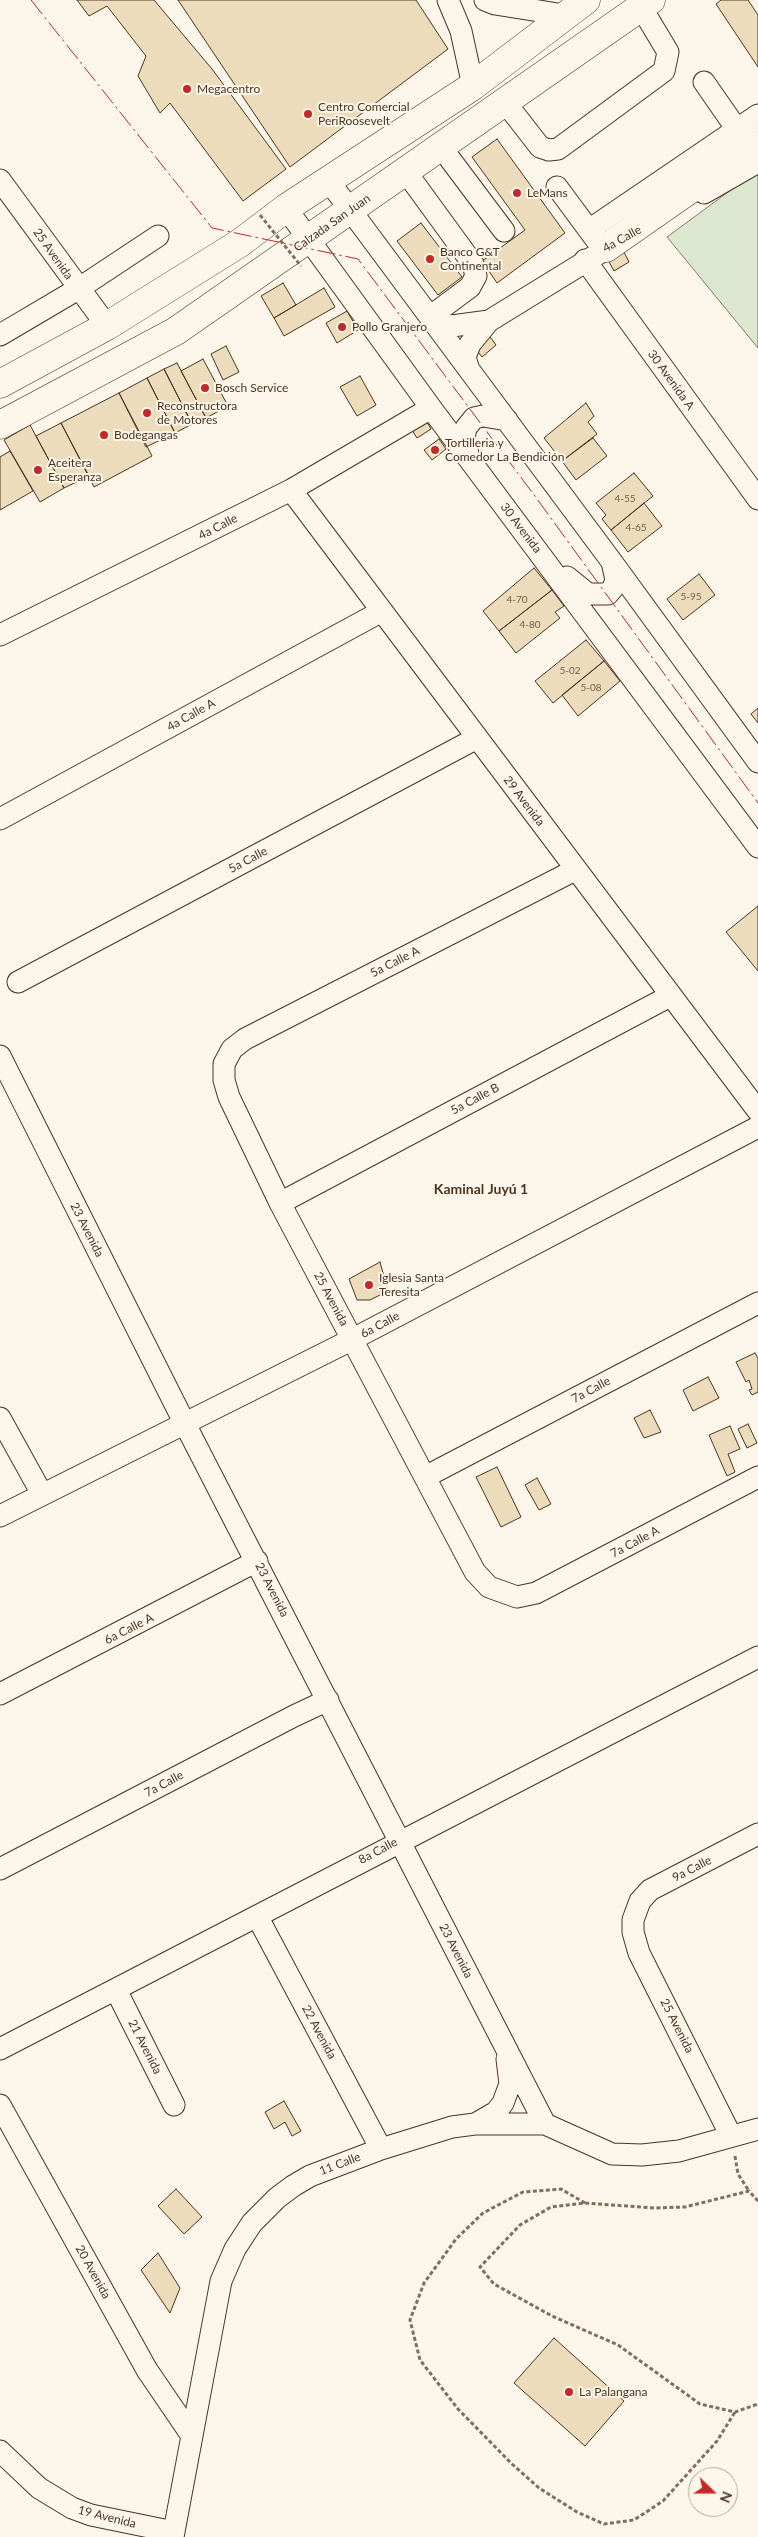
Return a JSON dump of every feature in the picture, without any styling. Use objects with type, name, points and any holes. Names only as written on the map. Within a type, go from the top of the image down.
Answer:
[{"type":"main road","name":"Calzada San Juan","points":[[0,426],[176,331],[646,3]]},
{"type":"main road","points":[[0,384],[107,326],[240,243],[286,208],[473,86],[575,8]]},
{"type":"main road","points":[[603,240],[668,191],[719,156],[751,146]]},
{"type":"street","points":[[448,0],[461,31],[473,86]]},
{"type":"street","points":[[485,0],[495,4],[575,8]]},
{"type":"street","points":[[506,102],[540,146],[549,150],[558,149],[664,71],[668,52],[646,3]]},
{"type":"street","points":[[704,82],[751,146]]},
{"type":"street","name":"4a Calle","points":[[468,367],[465,357],[470,344],[488,321],[603,240],[751,146],[758,116]]},
{"type":"street","points":[[441,147],[504,231]]},
{"type":"street","points":[[406,172],[473,264],[476,276],[470,287],[430,316]]},
{"type":"street","name":"25 Avenida","points":[[0,180],[78,289],[107,326]]},
{"type":"street","points":[[328,180],[352,209],[508,420],[758,762]]},
{"type":"street","name":"30 Avenida A","points":[[557,187],[603,240],[758,499]]},
{"type":"street","name":"30 Avenida","points":[[286,208],[469,460],[758,847]]},
{"type":"street","points":[[0,334],[78,289],[158,236]]},
{"type":"street","name":"4a Calle","points":[[430,316],[439,324],[452,326],[488,321]]},
{"type":"street","name":"4a Calle","points":[[0,636],[291,490],[431,408]]},
{"type":"street","points":[[469,460],[464,438],[466,428],[474,418],[483,416],[508,420]]},
{"type":"street","name":"29 Avenida","points":[[291,490],[758,1111]]},
{"type":"street","points":[[541,555],[588,594],[608,594],[614,588],[616,580],[612,562]]},
{"type":"street","name":"4a Calle A","points":[[0,819],[382,610]]},
{"type":"street","name":"5a Calle","points":[[18,982],[477,738]]},
{"type":"street","name":"5a Calle A","points":[[224,1064],[232,1050],[245,1039],[575,870]]},
{"type":"street","name":"5a Calle B","points":[[280,1203],[670,996]]},
{"type":"street","name":"23 Avenida","points":[[0,1056],[185,1424],[545,2124]]},
{"type":"street","name":"25 Avenida","points":[[224,1064],[224,1080],[229,1097],[280,1203],[475,1572],[489,1587],[508,1596]]},
{"type":"street","name":"6a Calle","points":[[0,1516],[353,1339],[758,1127]]},
{"type":"street","name":"7a Calle","points":[[425,1477],[758,1303]]},
{"type":"street","points":[[0,1418],[42,1494]]},
{"type":"street","name":"7a Calle A","points":[[508,1596],[525,1596],[547,1588],[758,1477]]},
{"type":"street","name":"6a Calle A","points":[[0,1694],[257,1561]]},
{"type":"street","name":"8a Calle","points":[[0,2048],[116,1990],[400,1840],[758,1656]]},
{"type":"street","name":"7a Calle","points":[[0,1870],[328,1700]]},
{"type":"street","name":"9a Calle","points":[[635,1913],[640,1901],[650,1890],[757,1838]]},
{"type":"street","name":"25 Avenida","points":[[635,1913],[633,1932],[639,1953],[731,2136]]},
{"type":"street","name":"22 Avenida","points":[[257,1916],[381,2149]]},
{"type":"street","name":"21 Avenida","points":[[116,1990],[174,2104]]},
{"type":"street","points":[[475,2124],[496,2112],[508,2094],[510,2073],[505,2046]]},
{"type":"street","name":"20 Avenida","points":[[0,2105],[147,2370],[192,2436]]},
{"type":"street","name":"11 Calle","points":[[173,2535],[219,2290],[227,2265],[243,2236],[263,2212],[293,2186],[310,2176],[381,2149],[452,2127],[475,2124],[545,2124],[612,2154],[642,2155],[679,2151],[758,2129]]},
{"type":"street","name":"19 Avenida","points":[[0,2451],[39,2488],[72,2508],[91,2515],[173,2535]]},
{"type":"path","points":[[260,215],[300,266]]},
{"type":"path","points":[[731,2136],[738,2174],[749,2191],[758,2200]]},
{"type":"path","points":[[585,2203],[561,2189],[523,2192],[483,2213],[456,2239],[424,2284],[410,2320],[420,2360],[458,2409],[512,2464],[539,2488],[577,2512],[604,2524],[634,2520],[663,2500],[717,2441],[734,2412]]},
{"type":"path","points":[[749,2191],[685,2207],[654,2208],[585,2203],[551,2207],[520,2225],[480,2267],[494,2284],[552,2316],[618,2345],[700,2404],[734,2412],[758,2404]]},
{"type":"green space","points":[[758,170],[758,348],[667,237]]},
{"type":"building","name":"Megacentro","points":[[77,0],[154,0],[212,69],[286,169],[243,201],[170,103],[160,113],[138,76],[146,56],[107,6],[89,16]]},
{"type":"building","name":"Centro Comercial PeriRoosevelt","points":[[178,0],[416,0],[448,49],[290,167]]},
{"type":"building","points":[[721,0],[748,0],[758,15],[758,67],[716,4]]},
{"type":"building","name":"LeMans","points":[[497,139],[565,233],[497,283],[482,261],[525,230],[472,157]]},
{"type":"building","name":"Banco G&T Continental","points":[[421,223],[462,277],[438,295],[397,241]]},
{"type":"building","points":[[623,250],[629,262],[614,271],[608,260]]},
{"type":"building","points":[[283,283],[296,305],[274,318],[261,296]]},
{"type":"building","points":[[324,288],[335,307],[284,336],[274,318]]},
{"type":"building","name":"Pollo Granjero","points":[[347,311],[358,330],[337,343],[326,323]]},
{"type":"building","points":[[488,334],[496,345],[482,357],[475,348]]},
{"type":"building","points":[[226,346],[239,372],[223,380],[211,354]]},
{"type":"building","name":"Bosch Service","points":[[203,359],[228,406],[206,418],[181,371]]},
{"type":"building","points":[[177,363],[206,418],[192,424],[164,369]]},
{"type":"building","points":[[164,369],[192,424],[175,433],[147,378]]},
{"type":"building","points":[[360,376],[376,405],[357,416],[340,387]]},
{"type":"building","name":"Reconstructora de Motores","points":[[147,378],[175,433],[146,447],[119,393]]},
{"type":"building","name":"Bodegangas","points":[[119,393],[152,456],[94,487],[61,423]]},
{"type":"building","points":[[586,403],[594,416],[588,422],[597,434],[562,461],[544,438]]},
{"type":"building","points":[[427,422],[431,429],[417,438],[410,427]]},
{"type":"building","points":[[61,423],[89,476],[64,488],[36,436]]},
{"type":"building","name":"Aceitera Esperanza","points":[[30,425],[64,488],[40,502],[4,440]]},
{"type":"building","points":[[593,438],[607,456],[576,480],[562,461]]},
{"type":"building","name":"Tortilleria y Comedor La Bendición","points":[[439,439],[446,449],[432,460],[424,450]]},
{"type":"building","points":[[10,451],[33,491],[0,510],[0,457]]},
{"type":"building","points":[[634,473],[653,496],[611,530],[602,519],[606,515],[596,503]]},
{"type":"building","points":[[644,503],[662,526],[628,552],[611,530]]},
{"type":"building","points":[[534,568],[552,590],[499,631],[483,611]]},
{"type":"building","points":[[699,574],[715,595],[683,620],[667,599]]},
{"type":"building","points":[[552,590],[564,606],[555,612],[560,618],[516,653],[499,631]]},
{"type":"building","points":[[586,640],[604,661],[553,703],[535,681]]},
{"type":"building","points":[[604,661],[620,681],[578,716],[562,695]]},
{"type":"building","points":[[758,708],[758,723],[751,714]]},
{"type":"building","points":[[758,906],[758,971],[726,932]]},
{"type":"building","name":"Iglesia Santa Teresita","points":[[380,1262],[388,1291],[370,1300],[357,1300],[349,1279]]},
{"type":"building","points":[[755,1353],[758,1358],[758,1392],[752,1395],[749,1390],[752,1389],[749,1380],[746,1382],[736,1362]]},
{"type":"building","points":[[708,1377],[719,1398],[693,1411],[683,1390]]},
{"type":"building","points":[[650,1410],[661,1432],[644,1438],[634,1418]]},
{"type":"building","points":[[748,1424],[757,1443],[747,1448],[738,1429]]},
{"type":"building","points":[[730,1426],[740,1449],[728,1454],[735,1472],[727,1476],[709,1435]]},
{"type":"building","points":[[497,1467],[521,1517],[501,1527],[476,1477]]},
{"type":"building","points":[[537,1478],[551,1504],[539,1510],[525,1485]]},
{"type":"building","points":[[284,2101],[301,2131],[292,2136],[285,2122],[274,2129],[265,2112]]},
{"type":"building","points":[[176,2189],[202,2217],[184,2234],[158,2206]]},
{"type":"building","points":[[158,2253],[180,2288],[170,2313],[141,2270]]},
{"type":"building","name":"La Palangana","points":[[554,2338],[624,2401],[585,2446],[514,2383]]},
{"type":"power","points":[[31,0],[212,228],[358,259],[537,499],[758,803]]},
{"type":"place","name":"Megacentro","points":[[187,89]]},
{"type":"place","name":"Centro Comercial PeriRoosevelt","points":[[308,114]]},
{"type":"place","name":"LeMans","points":[[517,193]]},
{"type":"place","name":"Banco G&T Continental","points":[[430,259]]},
{"type":"place","name":"Pollo Granjero","points":[[342,327]]},
{"type":"place","name":"Bosch Service","points":[[205,388]]},
{"type":"place","name":"Reconstructora de Motores","points":[[147,413]]},
{"type":"place","name":"Bodegangas","points":[[104,435]]},
{"type":"place","name":"Tortilleria y Comedor La Bendición","points":[[435,450]]},
{"type":"place","name":"Aceitera Esperanza","points":[[38,470]]},
{"type":"place","name":"Iglesia Santa Teresita","points":[[369,1285]]},
{"type":"place","name":"La Palangana","points":[[569,2392]]},
{"type":"district","name":"Kaminal Juyú 1","points":[[481,1189]]}]
